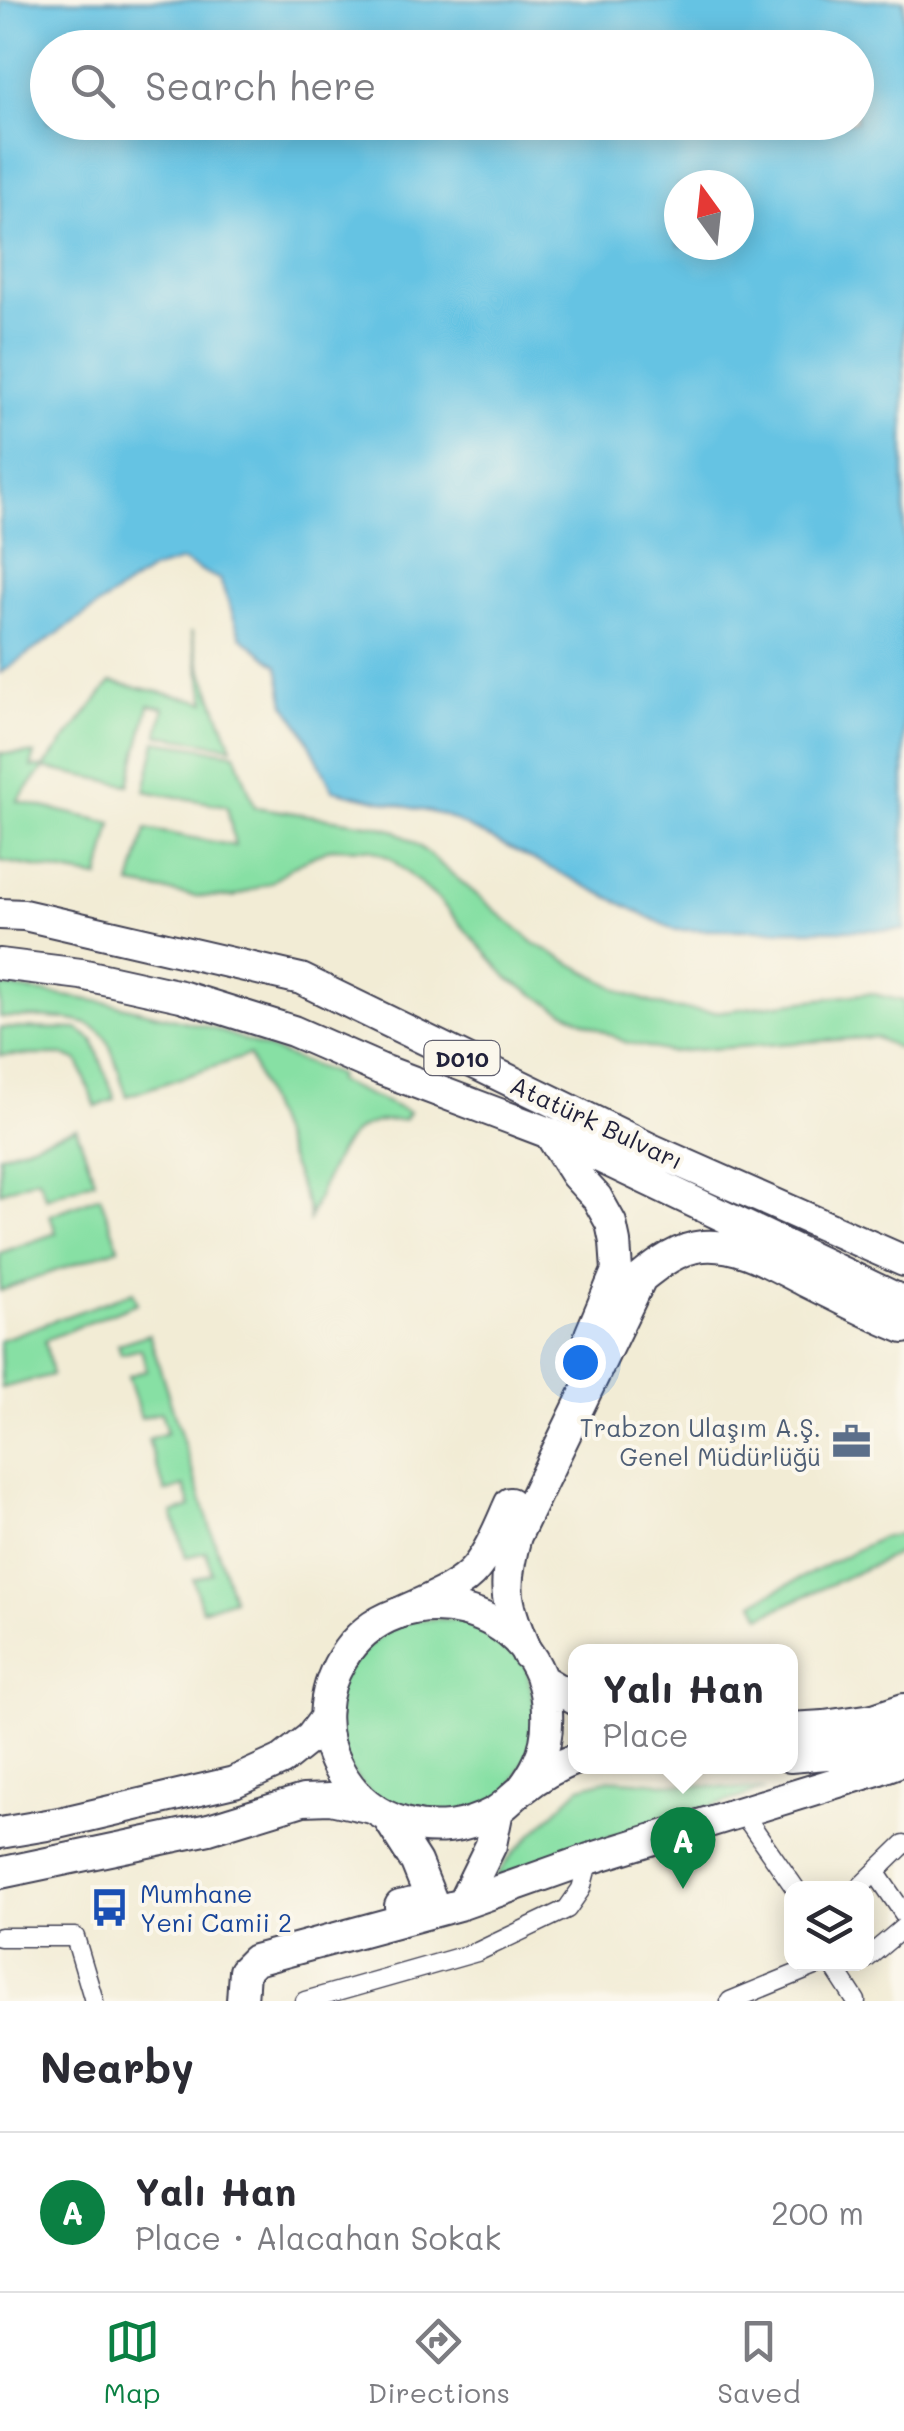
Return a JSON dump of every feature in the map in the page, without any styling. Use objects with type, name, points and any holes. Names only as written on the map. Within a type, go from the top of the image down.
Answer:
[{"type":"main road","name":"Atatürk Bulvarı","points":[[0,914],[24,915],[301,980],[652,1150],[904,1262]]},
{"type":"main road","name":"Atatürk Bulvarı","points":[[0,964],[82,974],[200,1002],[293,1031],[550,1133],[904,1302]]},
{"type":"main road","points":[[228,2001],[230,1971],[236,1958],[248,1948],[431,1899],[416,1862],[381,1813],[345,1782],[332,1756],[325,1728],[326,1700],[334,1672],[370,1628],[455,1585],[474,1571],[490,1546],[604,1306],[617,1271],[611,1223],[550,1133]]},
{"type":"main road","points":[[522,1789],[540,1762],[548,1730],[547,1698],[508,1602],[506,1581],[516,1536],[641,1278],[680,1252],[701,1246],[728,1247],[753,1254],[904,1328]]},
{"type":"main road","points":[[399,1612],[430,1606],[463,1609],[493,1621],[518,1641],[534,1666],[568,1694]]},
{"type":"main road","points":[[798,1727],[894,1714]]},
{"type":"main road","points":[[0,1834],[234,1782],[282,1760],[311,1737],[326,1718]]},
{"type":"main road","points":[[798,1756],[904,1742]]},
{"type":"main road","points":[[242,2001],[244,1971],[255,1960],[462,1904],[589,1858],[904,1760]]},
{"type":"main road","points":[[0,1873],[209,1830],[303,1800],[330,1799],[416,1827],[444,1829],[472,1823],[498,1810],[522,1789],[568,1762]]},
{"type":"main road","points":[[462,1904],[491,1845],[498,1810]]},
{"type":"street","points":[[742,1812],[791,1881]]},
{"type":"street","points":[[867,1881],[904,1844]]},
{"type":"street","points":[[305,2001],[477,1952],[567,1909],[582,1889],[589,1858]]},
{"type":"street","points":[[876,1873],[904,1914]]},
{"type":"street","points":[[874,1952],[904,1927]]},
{"type":"street","points":[[0,1937],[74,1937],[94,2001]]},
{"type":"street","points":[[730,2001],[803,1971]]},
{"type":"street","points":[[838,1971],[856,2001]]},
{"type":"green space","points":[[191,631],[232,747],[158,735],[164,708],[149,705],[129,785],[44,768],[17,801],[112,823],[99,878],[0,861],[0,753],[35,754],[31,767],[44,767],[111,682],[206,702]]},
{"type":"green space","points":[[156,741],[235,753],[255,807],[396,831],[534,943],[629,995],[669,1008],[715,1012],[869,993],[904,1001],[904,1051],[875,1037],[669,1052],[625,1042],[509,979],[439,900],[390,858],[370,849],[331,848],[293,866],[270,883],[233,897],[194,896],[131,885],[146,829],[235,846],[227,806],[145,791]]},
{"type":"green space","points":[[0,986],[109,1003],[212,1028],[338,1075],[336,1081],[409,1112],[404,1120],[365,1126],[346,1142],[331,1166],[309,1219],[249,1055],[127,1096],[112,1050],[97,1029],[57,1018],[0,1017]]},
{"type":"green space","points":[[0,1028],[77,1029],[93,1040],[115,1099],[96,1107],[78,1061],[63,1055],[0,1055]]},
{"type":"green space","points":[[76,1128],[95,1180],[46,1198],[38,1178],[0,1192],[0,1155]]},
{"type":"green space","points":[[100,1196],[119,1248],[0,1291],[0,1253],[56,1233],[50,1215]]},
{"type":"green space","points":[[133,1292],[137,1303],[45,1340],[52,1375],[2,1388],[0,1340]]},
{"type":"green space","points":[[149,1334],[233,1599],[202,1610],[193,1579],[212,1573],[206,1552],[186,1557],[172,1513],[191,1507],[184,1486],[165,1492],[148,1439],[167,1433],[161,1412],[141,1418],[128,1376],[147,1370],[141,1349],[121,1354],[118,1344]]},
{"type":"green space","points":[[904,1533],[904,1551],[761,1616],[754,1602],[880,1538]]},
{"type":"green space","points":[[402,1619],[472,1619],[526,1663],[540,1732],[508,1794],[444,1822],[380,1807],[339,1756],[335,1690],[350,1660]]},
{"type":"green space","points":[[609,1779],[764,1790],[494,1879],[513,1853],[580,1787]]},
{"type":"water","points":[[0,0],[904,0],[904,930],[675,930],[443,815],[333,790],[303,730],[285,704],[278,666],[241,637],[220,580],[182,561],[151,570],[0,673]]},
{"type":"place","name":"Trabzon Ulaşım A.Ş. Genel Müdürlüğü","points":[[851,1441]]},
{"type":"place","name":"Yalı Han","points":[[683,1889]]},
{"type":"place","name":"Mumhane Yeni Camii 2","points":[[110,1907]]}]
